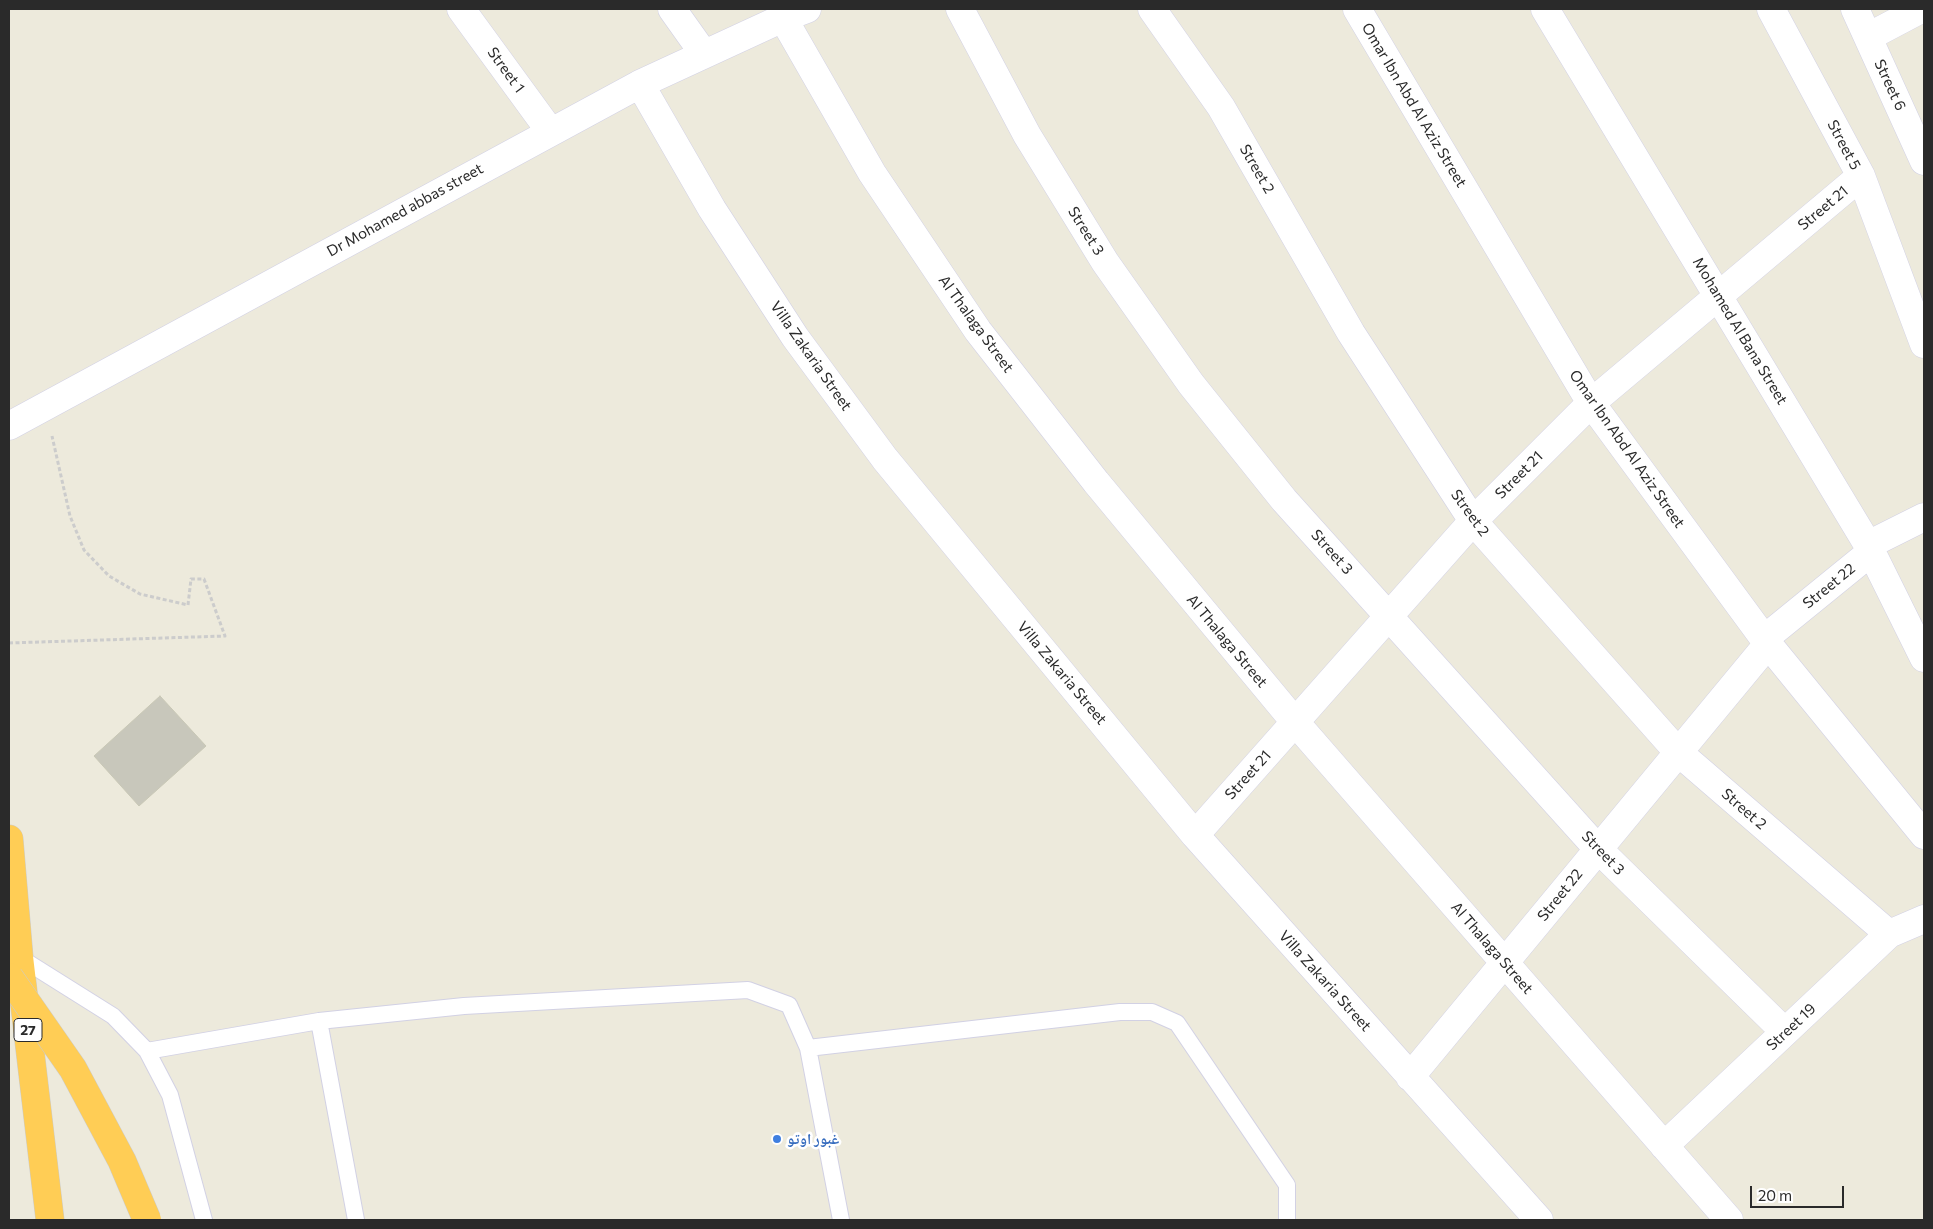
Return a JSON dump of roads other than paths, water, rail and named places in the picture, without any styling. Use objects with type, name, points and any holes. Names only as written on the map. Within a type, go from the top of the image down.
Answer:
[{"type":"highway","name":"27","points":[[9,839],[14,967],[50,1220]]},
{"type":"highway","points":[[14,967],[122,1161],[147,1220]]},
{"type":"street","name":"Street 1","points":[[461,9],[550,131]]},
{"type":"street","points":[[672,9],[704,54]]},
{"type":"street","name":"Street 3","points":[[960,9],[1027,135],[1105,262],[1179,368],[1284,500],[1598,849],[1785,1032]]},
{"type":"street","name":"Street 2","points":[[1152,9],[1221,107],[1351,333],[1473,521],[1678,752],[1889,934]]},
{"type":"street","name":"Omar Ibn Abd Al Aziz Street","points":[[1356,9],[1591,403],[1766,642],[1924,835]]},
{"type":"street","name":"Mohamed Al Bana Street","points":[[1545,9],[1870,548],[1924,658]]},
{"type":"street","name":"Street 5","points":[[1771,9],[1861,176],[1924,344]]},
{"type":"street","name":"Street 6","points":[[1855,9],[1924,161]]},
{"type":"street","points":[[1868,37],[1921,9]]},
{"type":"street","name":"Dr Mohamed abbas street","points":[[9,426],[550,131],[640,84],[795,13]]},
{"type":"street","name":"Al Thalaga Street","points":[[795,13],[872,173],[978,332],[1096,482],[1295,722],[1729,1220]]},
{"type":"street","name":"Villa Zakaria Street","points":[[640,84],[712,209],[795,337],[885,460],[1195,835],[1539,1220]]},
{"type":"street","name":"Street 21","points":[[1195,835],[1473,521],[1591,403],[1861,176]]},
{"type":"street","name":"Street 22","points":[[1410,1077],[1678,752],[1766,642],[1870,548],[1924,517]]},
{"type":"street","name":"Street 19","points":[[1664,1146],[1889,934],[1924,919]]},
{"type":"lane","points":[[14,967],[113,1016],[147,1051],[170,1095],[204,1220]]},
{"type":"lane","points":[[147,1051],[319,1021],[464,1006],[748,990],[789,1005],[808,1048],[841,1220]]},
{"type":"lane","points":[[808,1048],[1120,1012],[1152,1012],[1177,1023],[1287,1185],[1287,1220]]},
{"type":"lane","points":[[319,1021],[356,1220]]},
{"type":"place","name":"غبور اوتو","points":[[777,1139]]}]
